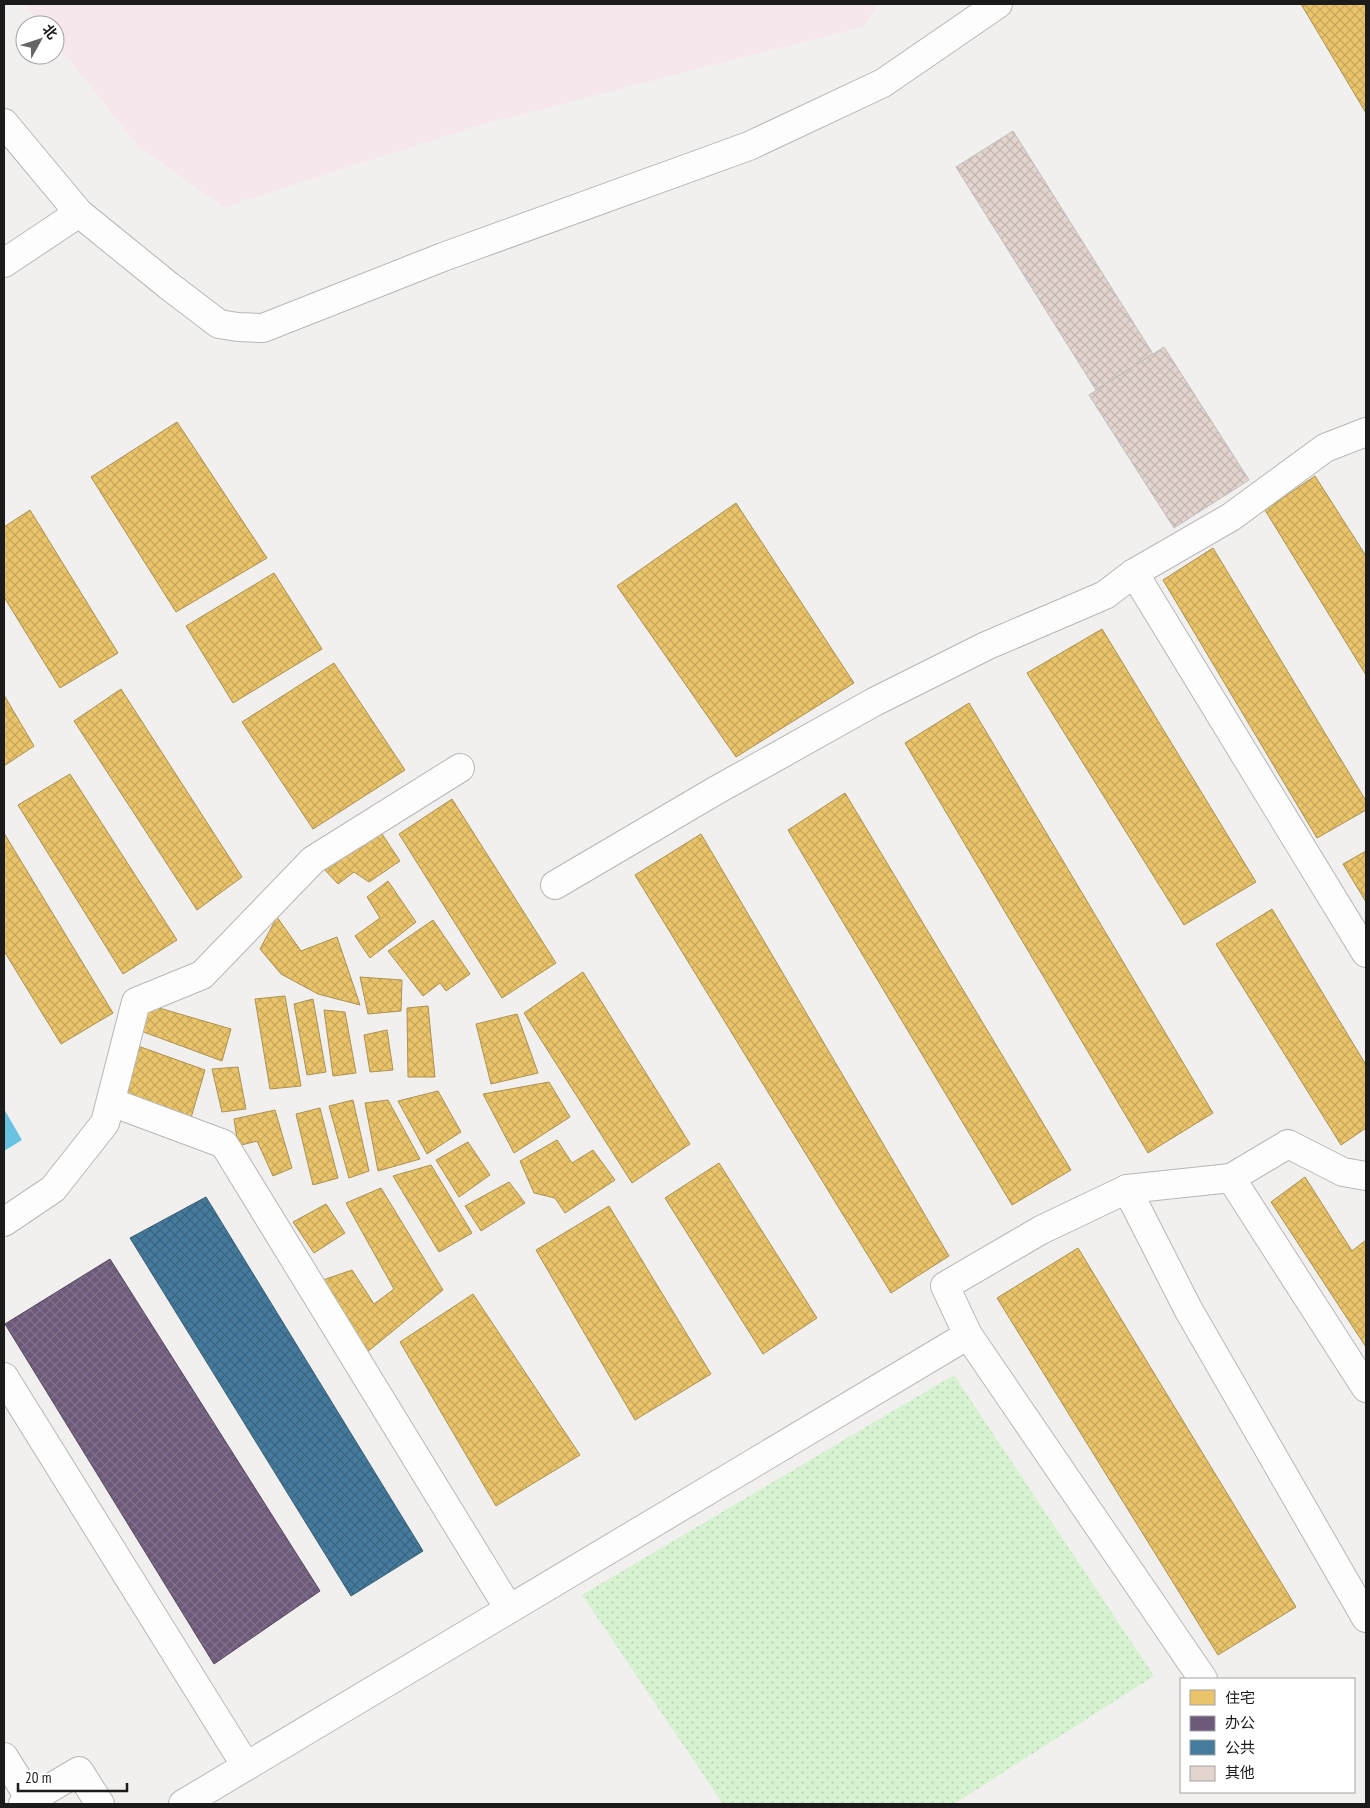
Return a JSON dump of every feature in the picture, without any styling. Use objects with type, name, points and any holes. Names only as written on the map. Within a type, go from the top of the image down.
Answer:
[{"type":"street","points":[[4,123],[79,213],[168,286],[219,324],[238,328],[263,328],[443,257],[750,146],[883,83],[998,4]]},
{"type":"street","points":[[4,263],[79,213]]},
{"type":"street","points":[[555,885],[715,791],[874,702],[986,646],[1105,595],[1134,573],[1231,517],[1325,448],[1366,432]]},
{"type":"street","points":[[1134,573],[1366,953]]},
{"type":"street","points":[[4,1222],[53,1189],[105,1123],[136,1002],[202,975],[313,860],[460,768]]},
{"type":"street","points":[[111,1102],[224,1144],[509,1609]]},
{"type":"street","points":[[1202,1678],[968,1335],[946,1286],[1041,1230],[1127,1189],[1231,1178],[1288,1144],[1343,1172],[1366,1176]]},
{"type":"street","points":[[1231,1178],[1366,1388]]},
{"type":"street","points":[[1127,1189],[1188,1310],[1366,1618]]},
{"type":"street","points":[[183,1804],[968,1335]]},
{"type":"street","points":[[4,1377],[246,1766]]},
{"type":"street","points":[[4,1756],[26,1802],[79,1771],[100,1804]]},
{"type":"shaded area","points":[[24,4],[878,4],[865,26],[480,125],[224,207],[139,147],[65,54],[65,15],[33,15]]},
{"type":"green space","points":[[954,1375],[1154,1676],[954,1804],[723,1804],[582,1595]]},
{"type":"water","points":[[4,1109],[22,1140],[4,1151]]},
{"type":"building: 住宅","points":[[1301,4],[1366,4],[1366,113]]},
{"type":"building: 住宅","points":[[177,422],[267,558],[176,612],[91,477]]},
{"type":"building: 住宅","points":[[1315,476],[1366,556],[1366,675],[1265,510]]},
{"type":"building: 住宅","points":[[736,503],[854,683],[736,757],[617,586]]},
{"type":"building: 住宅","points":[[30,510],[118,653],[60,688],[4,597],[4,527]]},
{"type":"building: 住宅","points":[[1213,548],[1366,801],[1366,810],[1317,838],[1163,580]]},
{"type":"building: 住宅","points":[[274,573],[322,649],[233,703],[186,626]]},
{"type":"building: 住宅","points":[[1102,629],[1256,882],[1184,925],[1027,673]]},
{"type":"building: 住宅","points":[[334,663],[405,770],[313,829],[242,722]]},
{"type":"building: 住宅","points":[[121,689],[242,877],[197,910],[74,721]]},
{"type":"building: 住宅","points":[[4,695],[34,746],[4,766]]},
{"type":"building: 住宅","points":[[969,703],[1213,1113],[1148,1153],[905,743]]},
{"type":"building: 住宅","points":[[70,774],[177,940],[123,974],[18,805]]},
{"type":"building: 住宅","points":[[845,793],[1071,1170],[1012,1205],[788,830]]},
{"type":"building: 住宅","points":[[452,799],[556,963],[502,998],[399,834]]},
{"type":"building: 住宅","points":[[380,831],[400,861],[369,882],[354,872],[338,884],[325,870]]},
{"type":"building: 住宅","points":[[4,833],[113,1013],[61,1044],[4,951]]},
{"type":"building: 住宅","points":[[701,834],[949,1256],[891,1293],[635,875]]},
{"type":"building: 住宅","points":[[1366,851],[1366,902],[1343,864]]},
{"type":"building: 住宅","points":[[388,881],[416,922],[370,958],[355,936],[380,918],[367,897]]},
{"type":"building: 住宅","points":[[1272,909],[1366,1065],[1366,1128],[1341,1145],[1216,944]]},
{"type":"building: 住宅","points":[[277,917],[301,951],[337,937],[360,1005],[318,994],[281,974],[260,949]]},
{"type":"building: 住宅","points":[[433,920],[470,974],[446,991],[440,983],[423,996],[388,951]]},
{"type":"building: 住宅","points":[[583,972],[690,1144],[632,1183],[524,1013]]},
{"type":"building: 住宅","points":[[360,977],[402,980],[401,1011],[368,1014]]},
{"type":"building: 住宅","points":[[285,996],[301,1086],[270,1089],[255,999]]},
{"type":"building: 住宅","points":[[313,999],[326,1072],[307,1075],[294,1004]]},
{"type":"building: 住宅","points":[[149,1005],[231,1029],[222,1061],[141,1031]]},
{"type":"building: 住宅","points":[[428,1006],[435,1077],[408,1077],[407,1008]]},
{"type":"building: 住宅","points":[[324,1010],[345,1012],[356,1073],[333,1076]]},
{"type":"building: 住宅","points":[[517,1014],[538,1073],[491,1084],[476,1024]]},
{"type":"building: 住宅","points":[[387,1030],[393,1070],[370,1072],[364,1035]]},
{"type":"building: 住宅","points":[[138,1046],[205,1070],[191,1118],[124,1095]]},
{"type":"building: 住宅","points":[[238,1067],[246,1109],[222,1112],[212,1069]]},
{"type":"building: 住宅","points":[[549,1082],[570,1117],[514,1153],[483,1094]]},
{"type":"building: 住宅","points":[[438,1091],[461,1132],[427,1154],[398,1101]]},
{"type":"building: 住宅","points":[[353,1100],[369,1171],[349,1178],[329,1106]]},
{"type":"building: 住宅","points":[[388,1100],[420,1159],[378,1171],[365,1103]]},
{"type":"building: 住宅","points":[[320,1108],[338,1178],[313,1185],[296,1114]]},
{"type":"building: 住宅","points":[[275,1110],[292,1168],[273,1176],[257,1141],[238,1146],[234,1119]]},
{"type":"building: 住宅","points":[[557,1140],[572,1163],[593,1150],[615,1180],[565,1213],[555,1198],[534,1193],[520,1161]]},
{"type":"building: 住宅","points":[[468,1142],[490,1175],[459,1197],[436,1160]]},
{"type":"building: 住宅","points":[[719,1163],[817,1318],[763,1354],[665,1198]]},
{"type":"building: 住宅","points":[[431,1165],[472,1233],[439,1252],[393,1176]]},
{"type":"building: 住宅","points":[[1305,1177],[1352,1251],[1366,1240],[1366,1347],[1271,1202]]},
{"type":"building: 住宅","points":[[509,1182],[525,1203],[481,1231],[465,1206]]},
{"type":"building: 住宅","points":[[381,1188],[443,1290],[366,1353],[323,1280],[352,1270],[374,1304],[394,1289],[346,1203]]},
{"type":"building: 住宅","points":[[326,1204],[345,1233],[314,1253],[293,1222]]},
{"type":"building: 住宅","points":[[609,1206],[711,1374],[635,1420],[536,1250]]},
{"type":"building: 住宅","points":[[1078,1248],[1296,1607],[1218,1655],[997,1298]]},
{"type":"building: 住宅","points":[[473,1294],[580,1455],[496,1506],[400,1342]]},
{"type":"building: 办公","points":[[110,1259],[320,1591],[214,1664],[5,1324]]},
{"type":"building: 公共","points":[[206,1197],[423,1551],[351,1596],[130,1238]]},
{"type":"building: 其他","points":[[1013,131],[1153,354],[1096,390],[956,167]]},
{"type":"building: 其他","points":[[1164,347],[1249,480],[1174,528],[1089,395]]}]
